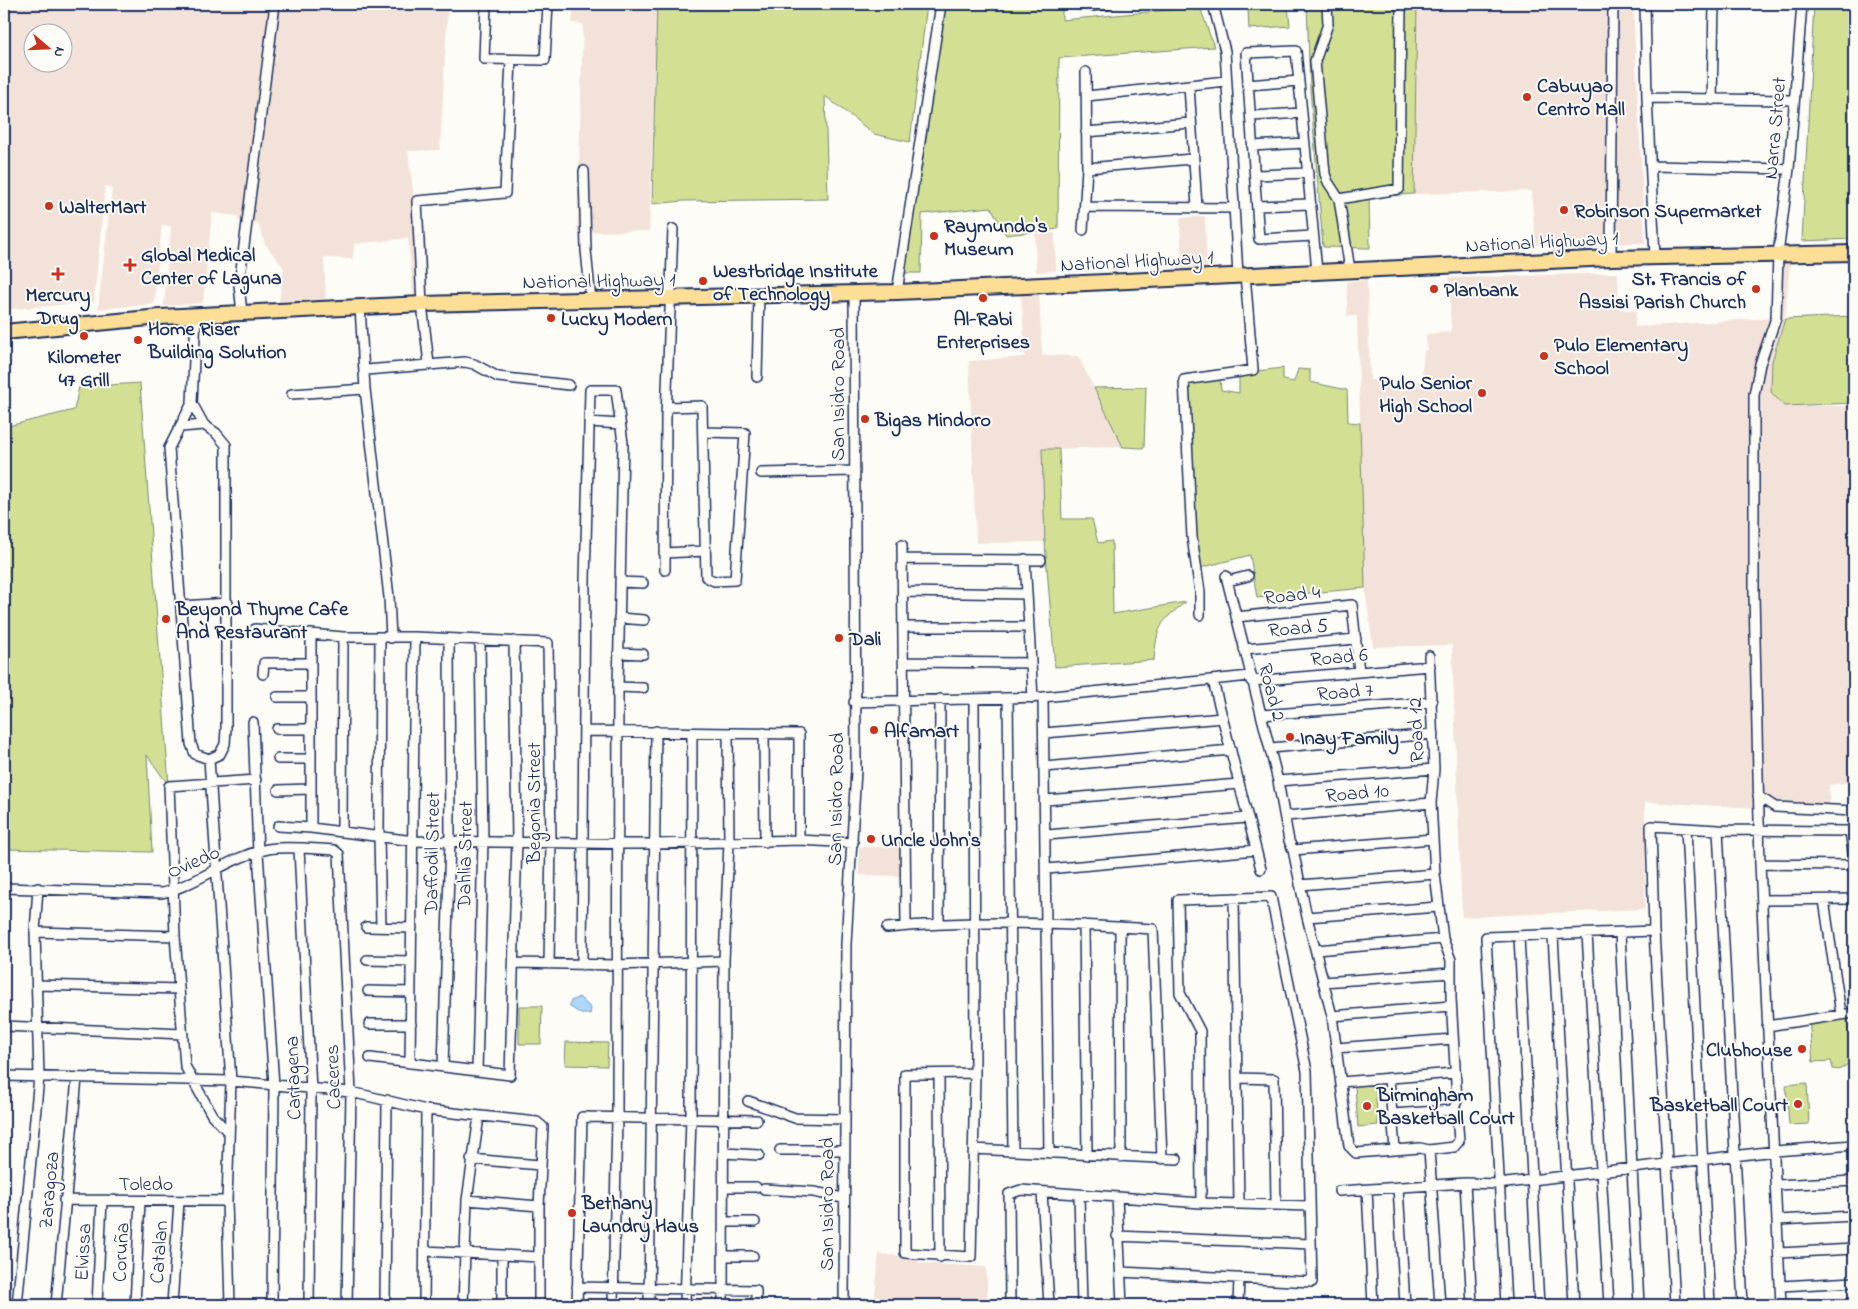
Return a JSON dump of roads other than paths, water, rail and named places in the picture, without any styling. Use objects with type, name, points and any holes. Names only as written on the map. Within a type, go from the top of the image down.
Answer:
[{"type":"highway","name":"National Highway 1","points":[[4,332],[196,316],[422,304],[897,292],[1655,256],[1854,252]]},
{"type":"street","points":[[242,313],[239,285],[275,4]]},
{"type":"street","points":[[486,4],[484,60],[545,60],[548,4]]},
{"type":"street","points":[[897,292],[941,4]]},
{"type":"street","points":[[1091,4],[1091,6],[1109,4]]},
{"type":"street","points":[[1200,615],[1200,592],[1192,537],[1184,380],[1253,370],[1233,208],[1225,50],[1213,4]]},
{"type":"street","points":[[1326,4],[1328,24],[1315,61],[1325,174],[1339,199],[1350,270]]},
{"type":"street","points":[[1339,199],[1399,189],[1401,4]]},
{"type":"street","points":[[1611,258],[1613,4]]},
{"type":"street","points":[[1645,4],[1647,98],[1652,166],[1655,256]]},
{"type":"street","points":[[1712,100],[1714,4]]},
{"type":"street","name":"Narra Street","points":[[1781,1305],[1777,1185],[1767,1026],[1760,864],[1754,594],[1754,395],[1760,364],[1776,318],[1778,254],[1789,170],[1802,4]]},
{"type":"street","points":[[1313,236],[1258,238],[1246,53],[1296,52],[1317,271]]},
{"type":"street","points":[[429,364],[422,304],[417,200],[505,193],[511,60]]},
{"type":"street","points":[[1083,230],[1087,168],[1086,72]]},
{"type":"street","points":[[1087,96],[1226,81]]},
{"type":"street","points":[[1247,85],[1299,81]]},
{"type":"street","points":[[1189,86],[1192,159],[1197,207]]},
{"type":"street","points":[[1647,98],[1794,100]]},
{"type":"street","points":[[1251,116],[1302,113]]},
{"type":"street","points":[[1086,132],[1190,122]]},
{"type":"street","points":[[1252,146],[1305,143]]},
{"type":"street","points":[[1087,168],[1192,159]]},
{"type":"street","points":[[1652,166],[1789,170]]},
{"type":"street","points":[[584,170],[586,250],[591,301]]},
{"type":"street","points":[[1255,175],[1308,173]]},
{"type":"street","points":[[1257,206],[1310,204]]},
{"type":"street","points":[[1085,206],[1233,208]]},
{"type":"street","points":[[665,570],[667,407],[673,228]]},
{"type":"street","name":"San Isidro Road","points":[[844,1305],[843,1198],[846,944],[856,770],[854,702],[854,293]]},
{"type":"street","points":[[757,377],[759,295]]},
{"type":"street","points":[[360,307],[366,389],[389,597],[391,638]]},
{"type":"street","points":[[192,403],[204,425],[216,432],[226,444],[228,603],[225,744],[220,754],[209,759],[195,754],[190,744],[182,606],[169,448],[192,403],[196,316]]},
{"type":"street","points":[[366,370],[465,362],[474,364],[498,377],[569,385]]},
{"type":"street","points":[[292,394],[366,389]]},
{"type":"street","points":[[582,965],[582,841],[590,390],[616,390],[624,443],[618,653],[617,1118],[613,1305]]},
{"type":"street","points":[[667,407],[702,406],[706,577],[714,581],[736,580],[745,434],[704,432]]},
{"type":"street","points":[[589,422],[620,424]]},
{"type":"street","points":[[181,427],[204,425]]},
{"type":"street","points":[[761,473],[855,472]]},
{"type":"street","points":[[902,545],[904,592],[906,926]]},
{"type":"street","points":[[664,553],[705,551]]},
{"type":"street","points":[[902,559],[1041,560]]},
{"type":"street","points":[[1025,559],[1033,698]]},
{"type":"street","name":"Road 2","points":[[1248,576],[1227,578],[1278,781],[1286,816],[1289,841],[1293,850],[1307,918],[1332,1016],[1350,1150],[1356,1153],[1395,1149]]},
{"type":"street","points":[[620,582],[643,583]]},
{"type":"street","points":[[904,592],[1027,594]]},
{"type":"street","points":[[182,606],[228,603]]},
{"type":"street","name":"Road 4","points":[[1236,617],[1352,605],[1356,639]]},
{"type":"street","points":[[619,618],[644,620]]},
{"type":"street","points":[[904,627],[1029,627]]},
{"type":"street","points":[[255,629],[343,638],[415,637],[449,640],[514,641],[517,841],[515,962],[510,1075],[370,1058]]},
{"type":"street","points":[[311,634],[311,828]]},
{"type":"street","points":[[380,637],[379,836],[381,927]]},
{"type":"street","points":[[410,1063],[415,637]]},
{"type":"street","points":[[342,831],[343,638]]},
{"type":"street","points":[[1356,639],[1359,672]]},
{"type":"street","name":"Road 5","points":[[1244,649],[1356,639]]},
{"type":"street","name":"Daffodil Street","points":[[443,1067],[450,841],[449,640]]},
{"type":"street","name":"Dahlia Street","points":[[477,1071],[483,841],[480,640]]},
{"type":"street","name":"Begonia Street","points":[[514,641],[548,643],[552,841],[549,964]]},
{"type":"street","points":[[618,653],[643,654]]},
{"type":"street","name":"Road 12","points":[[1429,656],[1434,769],[1431,803],[1435,874],[1443,939],[1449,950],[1451,973],[1454,1073],[1457,1102],[1454,1110],[1457,1114],[1458,1144],[1454,1147],[1429,1150]]},
{"type":"street","points":[[904,662],[1031,663]]},
{"type":"street","points":[[263,674],[264,663],[310,663]]},
{"type":"street","name":"Road 6","points":[[854,702],[1044,698],[1233,679],[1430,666]]},
{"type":"street","points":[[1213,681],[1261,869]]},
{"type":"street","points":[[618,687],[643,688]]},
{"type":"street","points":[[278,697],[310,697]]},
{"type":"street","points":[[1008,698],[1012,924],[1013,1151]]},
{"type":"street","points":[[1044,698],[1049,1153]]},
{"type":"street","points":[[974,699],[975,1073],[971,1257],[940,1257],[905,1253],[906,1074],[975,1073]]},
{"type":"street","points":[[939,924],[940,700]]},
{"type":"street","name":"Road 7","points":[[1261,715],[1432,702]]},
{"type":"street","points":[[1044,733],[1222,718]]},
{"type":"street","points":[[253,722],[258,852],[274,1085],[272,1305]]},
{"type":"street","points":[[277,729],[310,729]]},
{"type":"street","points":[[584,731],[799,734],[799,840]]},
{"type":"street","points":[[649,1305],[656,731]]},
{"type":"street","points":[[686,1305],[691,1118],[692,733]]},
{"type":"street","points":[[723,1305],[724,961],[729,842],[728,733]]},
{"type":"street","points":[[764,734],[765,842]]},
{"type":"street","points":[[1270,748],[1433,734]]},
{"type":"street","points":[[1045,767],[1231,750]]},
{"type":"street","points":[[209,759],[231,1081],[227,1201],[230,1305]]},
{"type":"street","points":[[278,759],[310,759]]},
{"type":"street","points":[[1278,781],[1434,769]]},
{"type":"street","points":[[228,1132],[212,1115],[191,1080],[185,1066],[175,936],[175,890],[169,786],[256,780]]},
{"type":"street","points":[[1046,800],[1238,784]]},
{"type":"street","points":[[278,790],[310,789]]},
{"type":"street","points":[[1758,796],[1775,807],[1854,811]]},
{"type":"street","name":"Road 10","points":[[1286,816],[1431,803]]},
{"type":"street","points":[[1046,835],[1247,818]]},
{"type":"street","points":[[278,826],[342,831],[414,841],[582,841],[655,844],[799,840],[853,843]]},
{"type":"street","points":[[1675,1305],[1654,931],[1651,826],[1718,830],[1850,831],[1854,859]]},
{"type":"street","points":[[1686,829],[1710,1305]]},
{"type":"street","points":[[1718,830],[1743,1305]]},
{"type":"street","points":[[1293,850],[1434,839]]},
{"type":"street","name":"Oviedo","points":[[4,888],[162,893],[175,890],[216,869],[268,849],[334,850]]},
{"type":"street","name":"Cartagena","points":[[299,849],[311,1090],[309,1305]]},
{"type":"street","name":"Caceres","points":[[334,850],[339,854],[351,1092],[347,1305]]},
{"type":"street","points":[[1047,869],[1256,850]]},
{"type":"street","points":[[1760,864],[1854,865]]},
{"type":"street","points":[[1300,885],[1435,874]]},
{"type":"street","points":[[17,1305],[39,1077],[38,985],[35,932],[38,888]]},
{"type":"street","points":[[1121,1272],[1312,1282],[1307,1071],[1271,897],[1178,900],[1180,993],[1200,1031],[1201,1203]]},
{"type":"street","points":[[1234,898],[1239,1204]]},
{"type":"street","points":[[1762,900],[1854,899]]},
{"type":"street","points":[[1824,900],[1841,1014]]},
{"type":"street","points":[[1307,918],[1438,907]]},
{"type":"street","points":[[887,928],[939,924],[1047,924],[1153,929],[1162,1159]]},
{"type":"street","points":[[1084,925],[1087,1155]]},
{"type":"street","points":[[366,927],[412,928]]},
{"type":"street","points":[[1120,927],[1121,1157]]},
{"type":"street","points":[[1506,1305],[1486,938],[1654,931]]},
{"type":"street","points":[[35,932],[175,936]]},
{"type":"street","points":[[1620,933],[1639,1305]]},
{"type":"street","points":[[1587,934],[1609,1305]]},
{"type":"street","points":[[1553,936],[1574,1305]]},
{"type":"street","points":[[1519,937],[1539,1305]]},
{"type":"street","points":[[1316,950],[1443,939]]},
{"type":"street","points":[[367,960],[412,961]]},
{"type":"street","points":[[515,962],[617,965],[724,961]]},
{"type":"street","points":[[1323,982],[1451,973]]},
{"type":"street","points":[[38,985],[180,989]]},
{"type":"street","points":[[368,991],[411,992]]},
{"type":"street","points":[[1332,1016],[1451,1006]]},
{"type":"street","points":[[1767,1026],[1854,1013]]},
{"type":"street","points":[[370,1024],[410,1024]]},
{"type":"street","points":[[4,1026],[183,1034]]},
{"type":"street","points":[[1336,1048],[1453,1039]]},
{"type":"street","points":[[1341,1082],[1454,1073]]},
{"type":"street","points":[[938,1074],[940,1257]]},
{"type":"street","points":[[4,1076],[231,1081],[311,1090],[351,1092],[426,1110],[479,1118],[537,1122],[542,1127],[539,1206],[540,1305]]},
{"type":"street","name":"Zaragoza","points":[[56,1305],[64,1200],[77,1078]]},
{"type":"street","points":[[1238,1078],[1274,1080],[1276,1204]]},
{"type":"street","points":[[1389,1078],[1395,1149],[1420,1148],[1429,1150],[1433,1185],[1440,1305]]},
{"type":"street","points":[[385,1305],[387,1100]]},
{"type":"street","points":[[748,1101],[795,1118],[844,1118]]},
{"type":"street","points":[[424,1305],[426,1110]]},
{"type":"street","points":[[1392,1114],[1454,1110]]},
{"type":"street","points":[[577,1305],[582,1117],[757,1120]]},
{"type":"street","points":[[463,1305],[467,1200],[471,1158],[479,1118]]},
{"type":"street","points":[[1339,1191],[1465,1183],[1498,1184],[1775,1151],[1854,1145]]},
{"type":"street","points":[[974,1149],[1177,1159]]},
{"type":"street","points":[[780,1150],[844,1150]]},
{"type":"street","points":[[724,1153],[759,1155]]},
{"type":"street","points":[[471,1158],[540,1165]]},
{"type":"street","points":[[1777,1185],[1854,1181]]},
{"type":"street","points":[[1465,1183],[1472,1305]]},
{"type":"street","points":[[724,1187],[814,1192],[843,1198]]},
{"type":"street","points":[[1398,1187],[1405,1305]]},
{"type":"street","points":[[1010,1305],[1009,1194],[1020,1190],[1201,1203],[1310,1206]]},
{"type":"street","points":[[1367,1190],[1373,1305]]},
{"type":"street","points":[[1042,1192],[1049,1305]]},
{"type":"street","points":[[1079,1195],[1082,1305]]},
{"type":"street","points":[[1117,1197],[1117,1236],[1122,1305]]},
{"type":"street","name":"Toledo","points":[[64,1200],[227,1201]]},
{"type":"street","name":"Elvissa","points":[[96,1305],[102,1200]]},
{"type":"street","name":"Catalan","points":[[172,1305],[178,1200]]},
{"type":"street","points":[[467,1200],[539,1206]]},
{"type":"street","name":"Coruña","points":[[135,1305],[140,1201]]},
{"type":"street","points":[[1778,1220],[1854,1216]]},
{"type":"street","points":[[724,1222],[755,1222]]},
{"type":"street","points":[[1117,1236],[1311,1244]]},
{"type":"street","points":[[1779,1253],[1854,1249]]},
{"type":"street","points":[[425,1251],[539,1257]]},
{"type":"street","points":[[502,1256],[502,1305]]},
{"type":"street","points":[[723,1256],[753,1256]]},
{"type":"street","points":[[1238,1305],[1239,1278]]},
{"type":"street","points":[[1781,1286],[1854,1282]]},
{"type":"street","points":[[578,1287],[756,1290],[756,1305]]},
{"type":"water","points":[[579,997],[591,1008],[590,1014],[581,1014],[569,1006],[571,1001]]},
{"type":"place","name":"Cabuyao Centro Mall","points":[[1527,97]]},
{"type":"place","name":"WalterMart","points":[[49,206]]},
{"type":"place","name":"Robinson Supermarket","points":[[1564,210]]},
{"type":"place","name":"Raymundo's Museum","points":[[934,236]]},
{"type":"place","name":"Global Medical Center of Laguna","points":[[130,265]]},
{"type":"place","name":"Mercury Drug","points":[[58,274]]},
{"type":"place","name":"Westbridge Institute of Technology","points":[[703,281]]},
{"type":"place","name":"Planbank","points":[[1434,289]]},
{"type":"place","name":"St. Francis of Assisi Parish Church","points":[[1756,289]]},
{"type":"place","name":"Al-Rabi Enterprises","points":[[983,298]]},
{"type":"place","name":"Lucky Modern","points":[[551,318]]},
{"type":"place","name":"Kilometer 47 Grill","points":[[84,336]]},
{"type":"place","name":"Home Riser Building Solution","points":[[138,340]]},
{"type":"place","name":"Pulo Elementary School","points":[[1544,356]]},
{"type":"place","name":"Pulo Senior High School","points":[[1482,393]]},
{"type":"place","name":"Bigas Mindoro","points":[[865,419]]},
{"type":"place","name":"Beyond Thyme Cafe And Restaurant","points":[[166,619]]},
{"type":"place","name":"Dali","points":[[839,638]]},
{"type":"place","name":"Alfamart","points":[[874,730]]},
{"type":"place","name":"Inay Family","points":[[1290,737]]},
{"type":"place","name":"Uncle John's","points":[[871,839]]},
{"type":"place","name":"Clubhouse","points":[[1802,1049]]},
{"type":"place","name":"Basketball Court","points":[[1798,1104]]},
{"type":"place","name":"Birmingham Basketball Court","points":[[1367,1106]]},
{"type":"place","name":"Bethany Laundry Haus","points":[[572,1213]]}]
